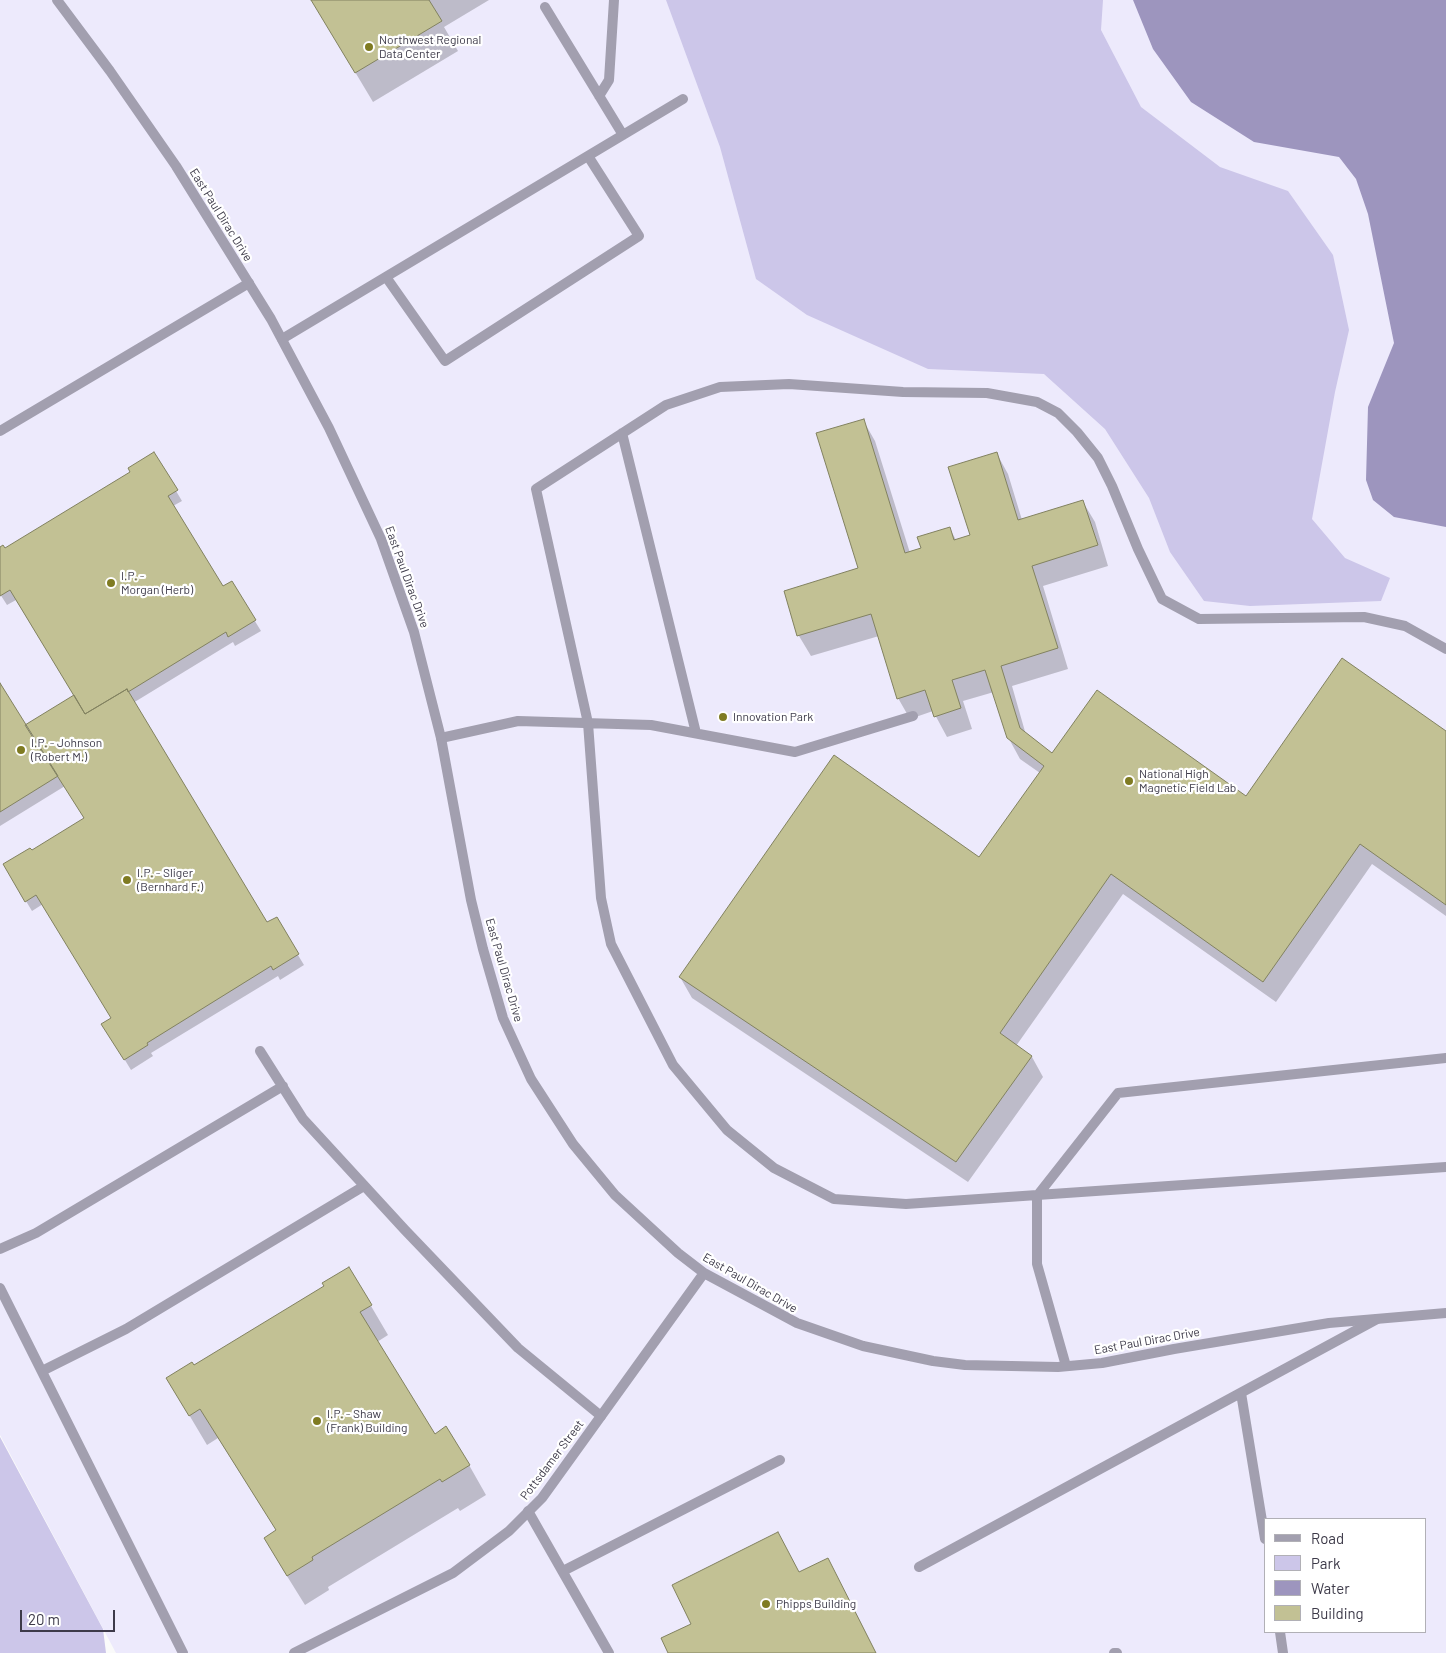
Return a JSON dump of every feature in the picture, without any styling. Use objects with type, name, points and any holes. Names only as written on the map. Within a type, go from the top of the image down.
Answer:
[{"type":"street","name":"East Paul Dirac Drive","points":[[57,0],[110,71],[176,166],[249,284],[282,339],[329,428],[381,539],[414,632],[441,738],[471,900],[503,1018],[531,1080],[573,1144],[615,1195],[678,1254],[704,1273],[797,1323],[863,1346],[965,1366],[1066,1366],[1102,1363],[1328,1323],[1446,1313]]},
{"type":"street","points":[[599,96],[609,80],[614,0]]},
{"type":"street","points":[[545,6],[623,135]]},
{"type":"street","points":[[282,339],[683,99]]},
{"type":"street","points":[[386,277],[445,361],[639,236],[588,156]]},
{"type":"street","points":[[0,432],[249,284]]},
{"type":"street","points":[[1446,649],[1405,626],[1364,617],[1199,619],[1162,599],[1098,458],[1077,432],[1058,413],[1037,402],[987,393],[903,392],[790,384],[720,387],[666,405],[536,489],[588,723],[601,898],[611,944],[673,1065],[727,1130],[774,1168],[834,1199],[906,1204],[1446,1167]]},
{"type":"street","points":[[622,433],[696,733]]},
{"type":"street","points":[[441,738],[518,721],[651,724],[796,752],[913,716]]},
{"type":"street","points":[[260,1051],[303,1119],[364,1186],[518,1348],[601,1416]]},
{"type":"street","points":[[1066,1366],[1037,1264],[1037,1196],[1118,1094],[1446,1058]]},
{"type":"street","points":[[0,1249],[36,1234],[283,1086]]},
{"type":"street","points":[[42,1371],[126,1329],[364,1186]]},
{"type":"street","name":"Pottsdamer Street","points":[[294,1653],[453,1573],[509,1531],[542,1498],[704,1273]]},
{"type":"street","points":[[0,1288],[183,1653]]},
{"type":"street","points":[[919,1567],[1378,1319]]},
{"type":"street","points":[[1241,1393],[1264,1533]]},
{"type":"street","points":[[563,1571],[780,1460]]},
{"type":"street","points":[[528,1511],[609,1653]]},
{"type":"street","points":[[1280,1633],[1283,1653]]},
{"type":"shaded area","name":"Innovation Park","points":[[0,0],[1446,0],[1446,1653],[116,1653],[0,1435]]},
{"type":"green space","points":[[666,0],[1103,0],[1101,30],[1141,107],[1220,167],[1288,191],[1333,255],[1349,330],[1335,392],[1312,519],[1345,558],[1390,578],[1381,601],[1250,606],[1204,601],[1170,552],[1149,498],[1105,429],[1044,374],[928,369],[807,315],[756,279],[720,147]]},
{"type":"green space","points":[[0,1437],[103,1629],[106,1653],[0,1653]]},
{"type":"water","points":[[1133,0],[1446,0],[1446,527],[1394,517],[1373,500],[1366,480],[1368,407],[1394,343],[1368,214],[1356,179],[1339,157],[1254,142],[1191,102],[1153,49]]},
{"type":"building","name":"Northwest Regional Data Center","points":[[311,0],[429,0],[442,21],[355,73]]},
{"type":"building","name":"National High Magnetic Field Lab","points":[[864,419],[905,553],[921,548],[917,537],[950,527],[954,540],[970,535],[948,467],[997,452],[1018,520],[1083,500],[1098,545],[1032,566],[1058,648],[1001,666],[1020,728],[1052,753],[1097,690],[1246,796],[1342,658],[1446,731],[1446,905],[1360,844],[1263,982],[1111,874],[1000,1033],[1032,1056],[956,1162],[679,977],[834,755],[979,857],[1044,766],[1007,738],[985,670],[952,680],[961,708],[934,717],[925,690],[897,699],[871,614],[797,636],[784,591],[858,568],[816,433]]},
{"type":"building","name":"I.P. - Morgan (Herb)","points":[[154,452],[178,490],[168,496],[223,586],[232,581],[256,620],[228,637],[226,632],[128,692],[127,689],[85,714],[10,590],[0,596],[0,547],[3,545],[5,548],[130,472],[128,468]]},
{"type":"building","name":"I.P. - Johnson (Robert M.)","points":[[0,683],[58,776],[0,812]]},
{"type":"building","name":"I.P. - Sliger (Bernhard F.)","points":[[127,689],[267,922],[277,917],[299,954],[273,970],[271,966],[147,1043],[148,1045],[124,1060],[101,1024],[111,1018],[36,895],[25,902],[3,864],[30,848],[32,850],[84,818],[25,725],[74,695],[85,714]]},
{"type":"building","name":"I.P. - Shaw (Frank) Building","points":[[349,1267],[372,1305],[360,1312],[435,1434],[446,1426],[470,1465],[442,1482],[440,1479],[312,1557],[313,1560],[287,1576],[264,1538],[276,1530],[200,1409],[189,1416],[166,1378],[192,1362],[194,1365],[324,1286],[322,1283]]},
{"type":"building","name":"Phipps Building","points":[[778,1532],[799,1572],[828,1558],[876,1653],[668,1653],[661,1638],[691,1624],[672,1585]]},
{"type":"place","name":"Northwest Regional Data Center","points":[[369,47]]},
{"type":"place","name":"I.P. - Morgan (Herb)","points":[[111,583]]},
{"type":"place","name":"Innovation Park","points":[[723,717]]},
{"type":"place","name":"I.P. - Johnson (Robert M.)","points":[[21,750]]},
{"type":"place","name":"National High Magnetic Field Lab","points":[[1129,781]]},
{"type":"place","name":"I.P. - Sliger (Bernhard F.)","points":[[127,880]]},
{"type":"place","name":"I.P. - Shaw (Frank) Building","points":[[317,1421]]},
{"type":"place","name":"Phipps Building","points":[[766,1604]]}]
